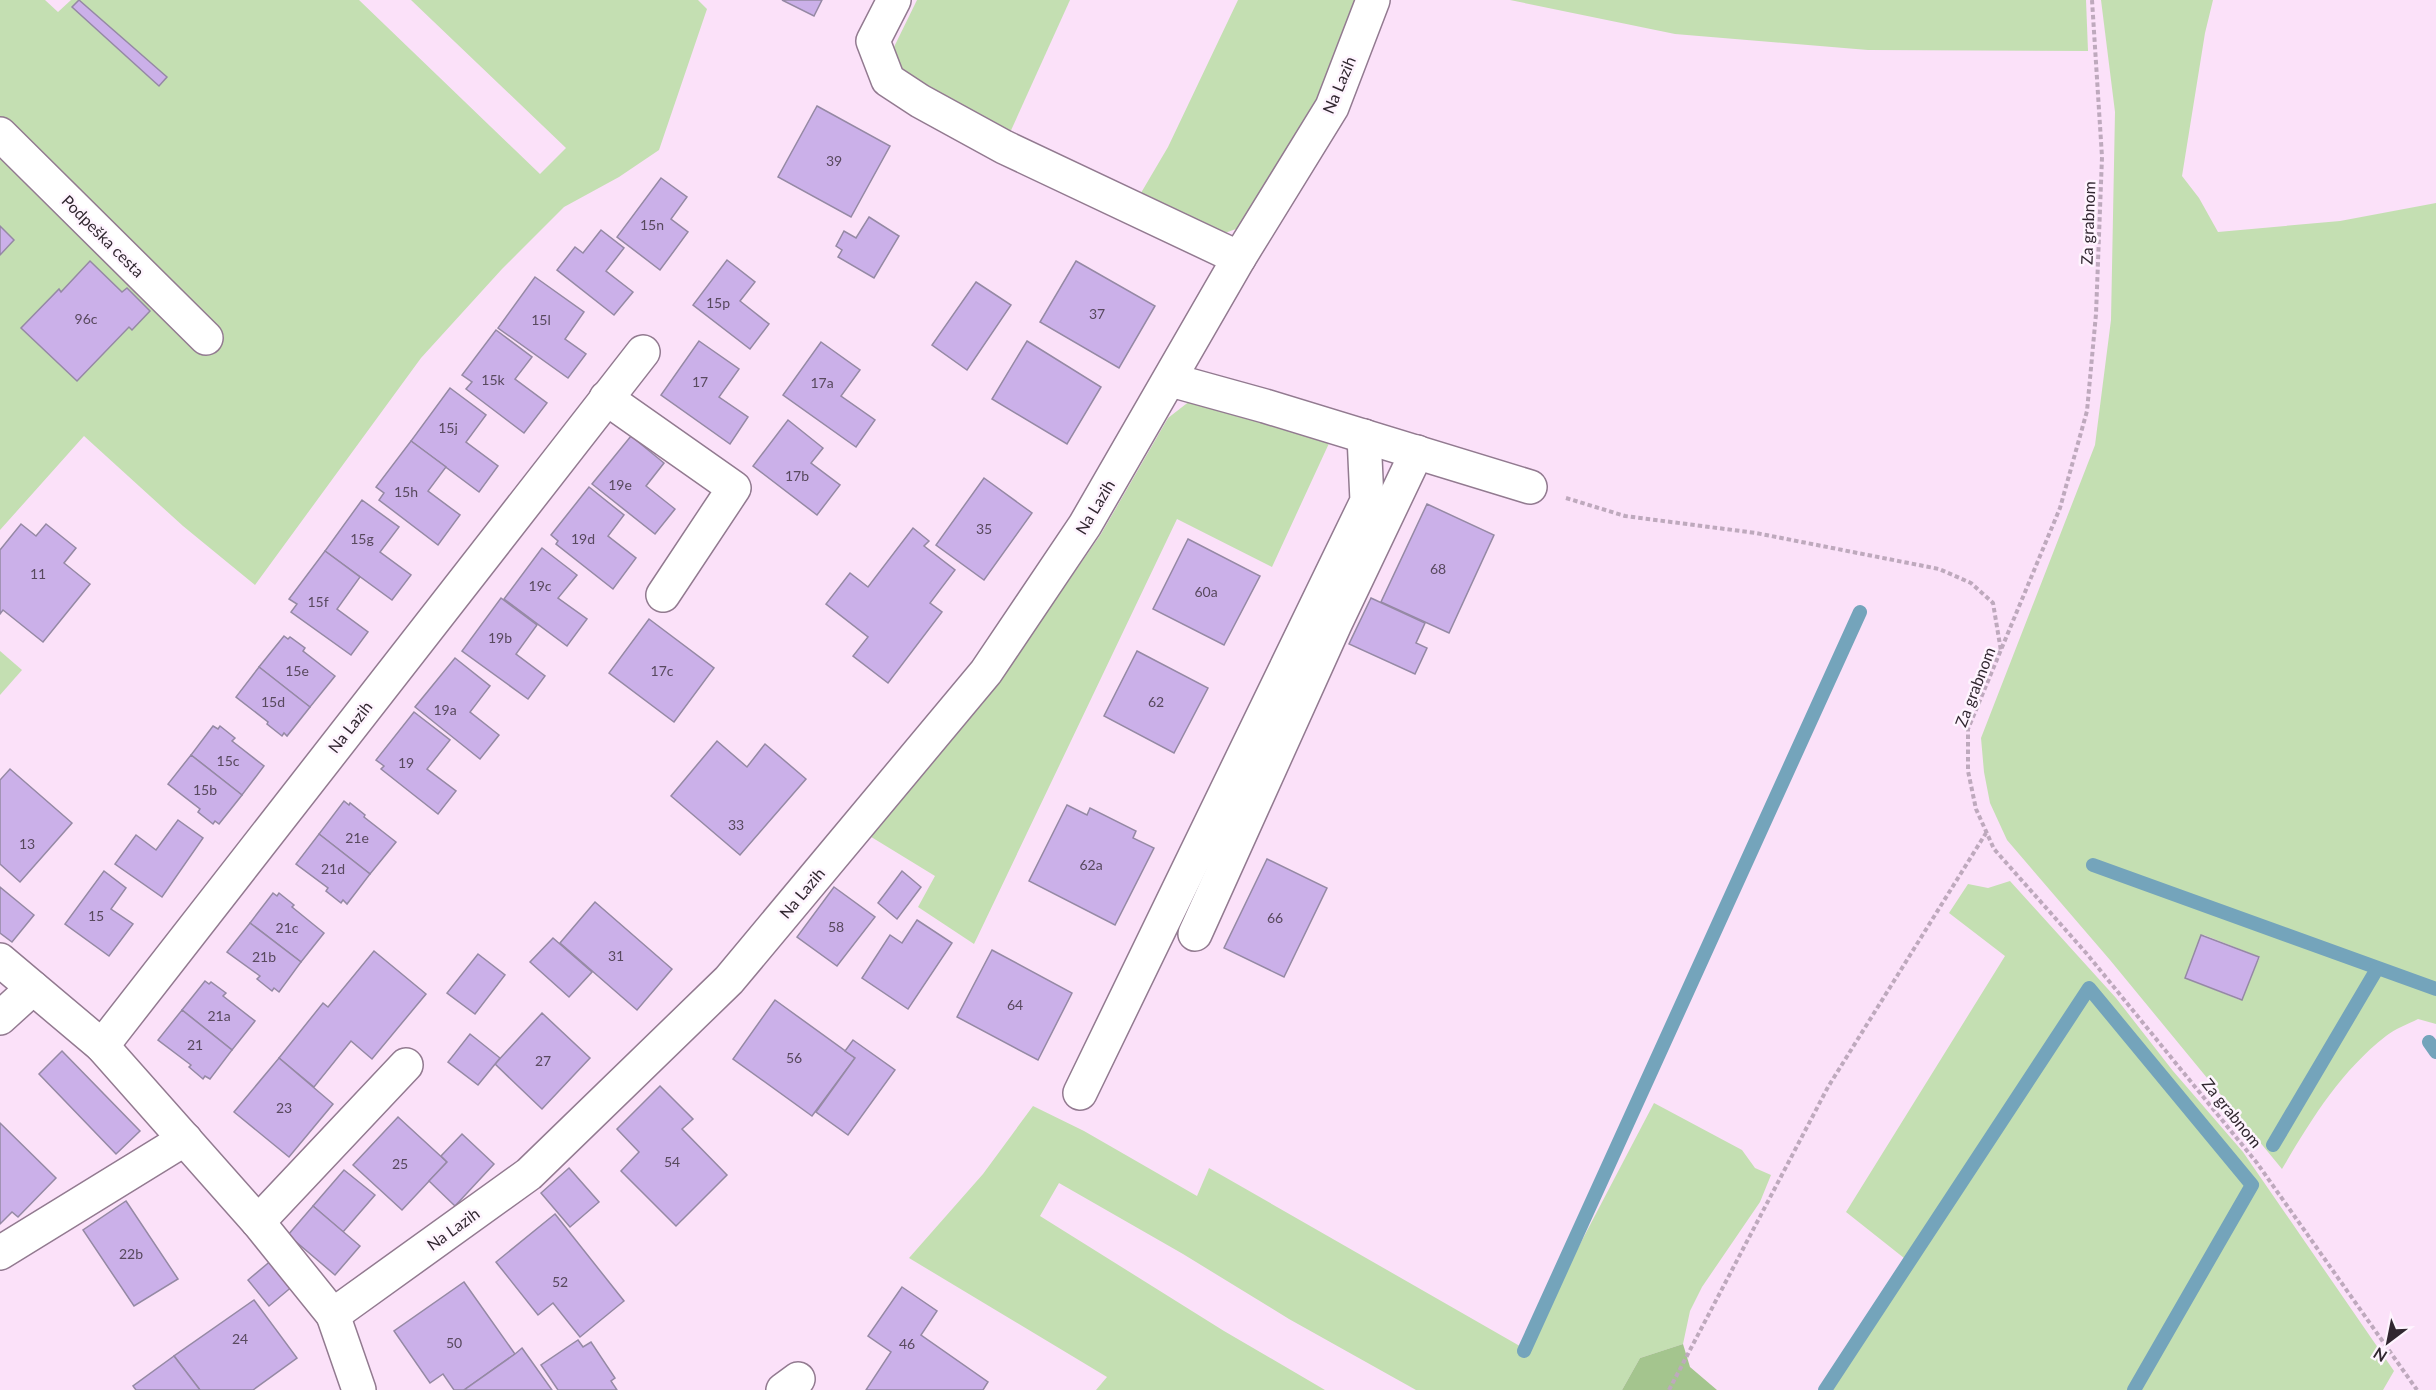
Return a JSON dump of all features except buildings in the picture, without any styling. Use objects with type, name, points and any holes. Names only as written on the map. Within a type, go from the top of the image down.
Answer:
[{"type":"street","points":[[894,0],[873,41],[888,80],[920,101],[1004,147],[1239,258]]},
{"type":"street","name":"Na Lazih","points":[[333,1316],[529,1174],[729,980],[986,672],[1085,525],[1171,380],[1239,258],[1332,107],[1373,0]]},
{"type":"street","name":"Podpeška cesta","points":[[0,134],[206,338]]},
{"type":"street","name":"Na Lazih","points":[[102,1046],[643,352]]},
{"type":"street","points":[[1171,380],[1265,405],[1530,487]]},
{"type":"street","points":[[606,398],[734,488],[663,595]]},
{"type":"street","points":[[1080,1093],[1367,501],[1364,436]]},
{"type":"street","points":[[1195,934],[1335,624],[1417,452]]},
{"type":"street","points":[[0,960],[102,1046],[258,1222],[333,1316],[359,1390]]},
{"type":"street","points":[[0,1018],[33,988]]},
{"type":"street","points":[[258,1222],[406,1065]]},
{"type":"street","points":[[0,1253],[184,1139]]},
{"type":"path","name":"Za grabnom","points":[[2092,0],[2102,157],[2096,314],[2087,411],[2060,508],[1968,729],[1968,771],[1976,809],[1994,849],[2086,954],[2258,1163],[2417,1390]]},
{"type":"path","points":[[1530,487],[1624,516],[1756,533],[1939,569],[1971,583],[1993,603],[2001,653]]},
{"type":"path","points":[[1669,1390],[1828,1087],[1986,833]]},
{"type":"green space","points":[[0,0],[45,0],[58,12],[71,0],[359,0],[540,174],[566,148],[411,0],[698,0],[707,9],[659,150],[619,177],[564,207],[502,269],[421,358],[255,585],[183,526],[84,436],[0,530]]},
{"type":"green space","points":[[917,0],[1070,0],[1008,137],[901,76],[893,49]]},
{"type":"green space","points":[[1238,0],[1358,0],[1318,111],[1250,224],[1222,234],[1138,198],[1168,147]]},
{"type":"green space","points":[[1510,0],[2086,0],[2088,51],[1868,50],[1675,34]]},
{"type":"green space","points":[[2101,0],[2213,0],[2205,33],[2182,176],[2199,198],[2218,232],[2340,221],[2436,203],[2436,1024],[2418,1019],[2397,1029],[2354,1065],[2328,1098],[2282,1169],[2110,960],[2007,840],[1990,803],[1984,772],[1981,738],[2095,445],[2111,320],[2115,112]],"holes":[[[2204,935],[2260,957],[2240,1000],[2185,978]]]},
{"type":"green space","points":[[1195,397],[1331,439],[1272,567],[1177,519],[974,944],[918,907],[935,876],[868,835],[997,684],[1101,534],[1168,418]]},
{"type":"green space","points":[[0,651],[22,670],[0,695]]},
{"type":"green space","points":[[2010,881],[2116,998],[2173,1071],[2243,1152],[2394,1371],[2383,1390],[1824,1390],[1904,1258],[1846,1212],[2005,956],[1949,913],[1968,884],[1988,888]]},
{"type":"green space","points":[[1654,1103],[1742,1150],[1755,1168],[1771,1175],[1760,1202],[1702,1287],[1690,1311],[1683,1344],[1640,1358],[1622,1390],[1416,1390],[1289,1319],[1183,1254],[1059,1183],[1040,1216],[1224,1331],[1325,1390],[1096,1390],[1107,1377],[909,1258],[983,1174],[1033,1106],[1084,1131],[1197,1196],[1209,1168],[1525,1349]]},
{"type":"green space","points":[[1683,1344],[1690,1367],[1717,1390],[1622,1390],[1640,1358]]},
{"type":"waterway","points":[[1524,1351],[1860,612]]},
{"type":"waterway","points":[[2093,865],[2436,989]]},
{"type":"waterway","points":[[2273,1145],[2377,969]]},
{"type":"waterway","points":[[1825,1390],[2089,988],[2252,1185],[2134,1390]]},
{"type":"waterway","points":[[2429,1042],[2436,1052]]}]
